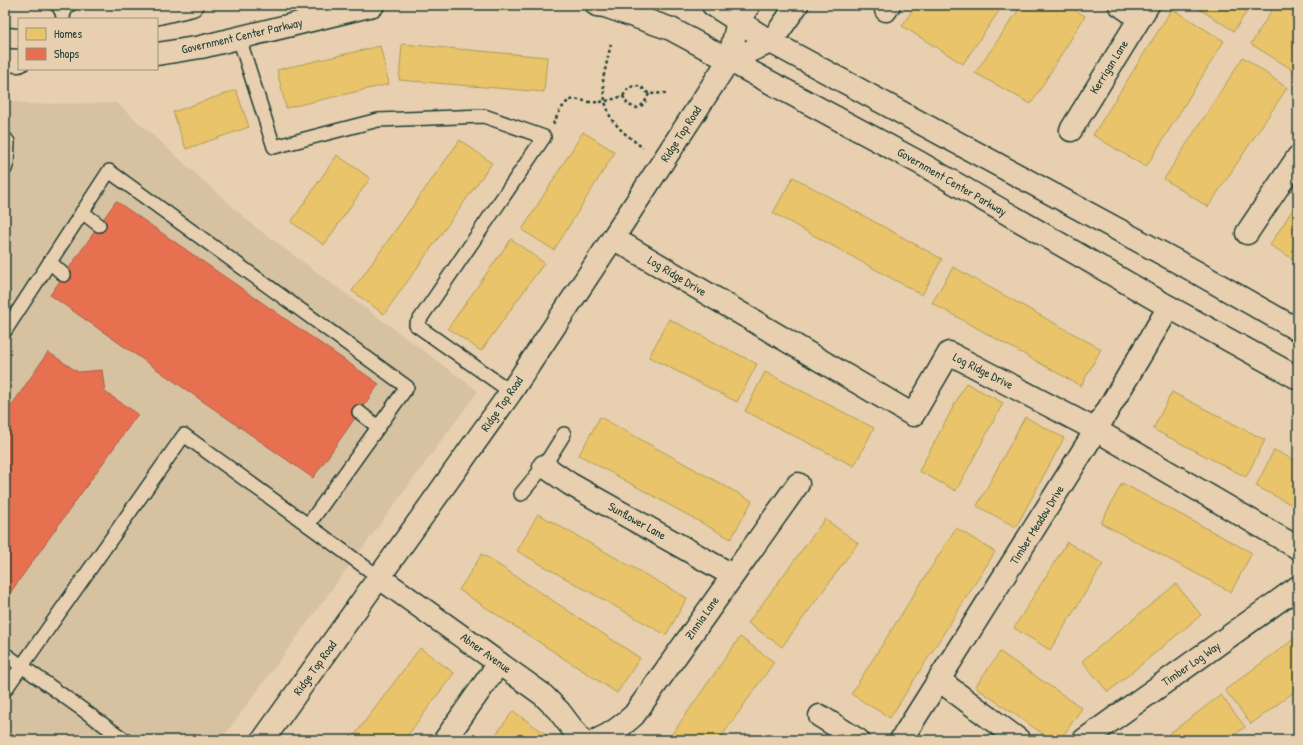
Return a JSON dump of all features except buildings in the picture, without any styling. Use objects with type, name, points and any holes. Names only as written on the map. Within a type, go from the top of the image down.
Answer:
[{"type":"street","points":[[96,18],[154,14],[192,5]]},
{"type":"street","name":"Government Center Parkway","points":[[158,54],[201,47],[373,5]]},
{"type":"street","name":"Government Center Parkway","points":[[597,5],[605,6],[671,29],[920,163],[1168,307],[1298,378]]},
{"type":"street","points":[[713,5],[743,13],[771,42],[1189,268],[1298,330]]},
{"type":"street","points":[[729,60],[771,42],[797,5]]},
{"type":"street","points":[[1120,5],[1144,12]]},
{"type":"street","name":"Kerrigan Lane","points":[[1071,130],[1144,12]]},
{"type":"street","name":"Ridge Top Road","points":[[263,740],[512,392],[729,60],[743,13]]},
{"type":"street","points":[[5,15],[34,18]]},
{"type":"street","points":[[5,60],[18,61]]},
{"type":"street","points":[[1247,233],[1298,157]]},
{"type":"street","name":"Log Ridge Drive","points":[[613,238],[914,415],[949,353],[1096,430],[1298,548]]},
{"type":"street","name":"Timber Meadow Drive","points":[[901,740],[1096,430],[1168,307]]},
{"type":"street","name":"Sunflower Lane","points":[[544,466],[570,484],[732,575]]},
{"type":"street","name":"Zinnia Lane","points":[[597,740],[623,725],[634,715],[798,484]]},
{"type":"street","name":"Abner Avenue","points":[[380,578],[542,694],[559,712],[581,740]]},
{"type":"street","name":"Timber Log Way","points":[[1084,740],[1298,587]]},
{"type":"street","points":[[445,740],[499,663]]},
{"type":"street","points":[[939,680],[1019,740]]},
{"type":"street","points":[[820,716],[858,740]]},
{"type":"lane","points":[[239,38],[274,147],[378,120],[469,116],[484,116],[544,137],[416,326],[512,392]]},
{"type":"lane","points":[[5,138],[8,142],[7,163],[5,169]]},
{"type":"lane","points":[[5,331],[109,171],[407,387],[308,525]]},
{"type":"lane","points":[[82,212],[99,226]]},
{"type":"lane","points":[[50,262],[64,275]]},
{"type":"lane","points":[[359,412],[378,427]]},
{"type":"lane","points":[[521,494],[544,466],[564,434]]},
{"type":"lane","points":[[5,690],[184,435],[380,578]]},
{"type":"lane","points":[[5,654],[125,740]]},
{"type":"path","points":[[611,44],[603,79],[605,102],[611,119],[623,132],[643,148]]},
{"type":"path","points":[[544,137],[563,106],[569,100],[576,99],[592,102],[605,102],[623,96],[629,87],[640,86],[649,94],[666,93]]},
{"type":"path","points":[[623,96],[628,105],[637,108],[644,104],[649,94]]},
{"type":"shaded area","points":[[5,100],[29,104],[117,103],[254,226],[478,391],[221,740],[5,740]]}]
